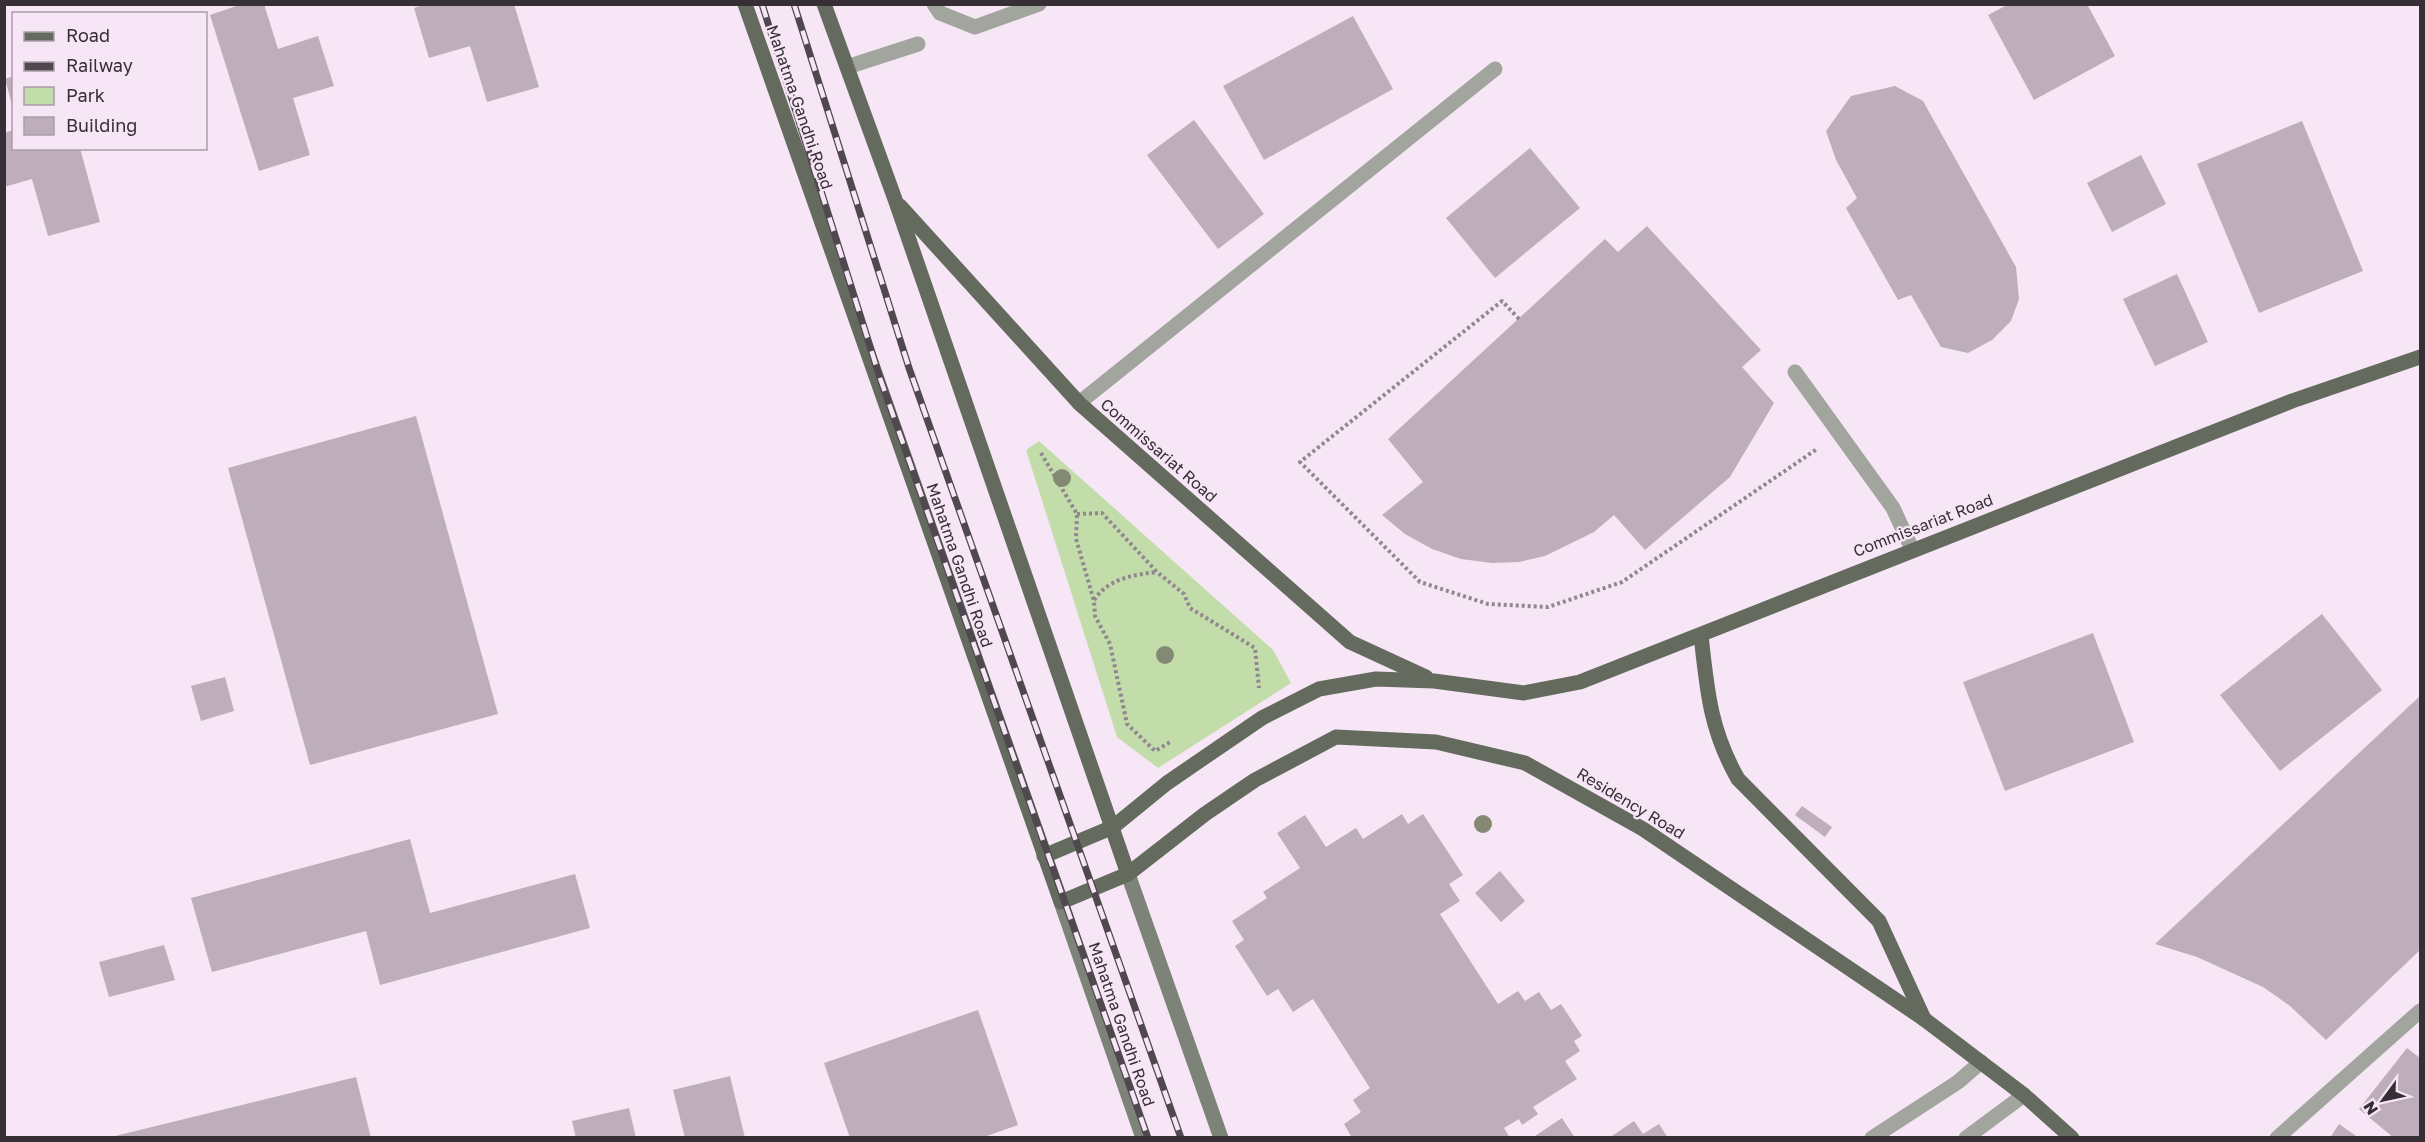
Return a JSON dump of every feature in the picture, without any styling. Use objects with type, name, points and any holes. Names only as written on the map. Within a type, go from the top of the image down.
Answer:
[{"type":"main road","name":"Mahatma Gandhi Road","points":[[745,4],[1143,1137]]},
{"type":"main road","points":[[824,4],[896,202],[1221,1137]]},
{"type":"main road","name":"Commissariat Road","points":[[896,202],[1078,403],[1350,642],[1434,681]]},
{"type":"main road","name":"Commissariat Road","points":[[1044,856],[1113,827],[1167,783],[1262,718],[1319,689],[1376,679],[1434,681],[1524,693],[1580,681],[2292,401],[2421,357]]},
{"type":"main road","points":[[1701,635],[1708,707],[1725,756],[1738,779],[1879,921],[1924,1019]]},
{"type":"main road","name":"Residency Road","points":[[1061,903],[1128,874],[1205,814],[1255,780],[1336,737],[1436,742],[1525,763],[1643,829],[1924,1019],[2024,1095],[2072,1137]]},
{"type":"lane","points":[[934,4],[940,13],[975,27],[1039,4]]},
{"type":"lane","points":[[848,67],[918,44]]},
{"type":"lane","points":[[1078,403],[1495,69]]},
{"type":"lane","points":[[1795,372],[1893,508],[1912,549]]},
{"type":"lane","points":[[2277,1137],[2421,1011]]},
{"type":"lane","points":[[1872,1137],[1958,1082],[1981,1062]]},
{"type":"lane","points":[[1966,1137],[2024,1095]]},
{"type":"path","points":[[1519,319],[1502,301],[1300,462],[1420,582],[1488,604],[1548,607],[1622,582],[1840,433]]},
{"type":"path","points":[[1041,453],[1077,514],[1076,539],[1094,601],[1095,616],[1110,644],[1127,724],[1155,751],[1176,739]]},
{"type":"path","points":[[1077,514],[1102,513],[1158,572],[1184,594],[1190,608],[1255,648],[1259,691]]},
{"type":"path","points":[[1094,601],[1108,584],[1126,577],[1158,572]]},
{"type":"green space","points":[[1039,441],[1273,650],[1291,683],[1158,768],[1117,737],[1026,450]]},
{"type":"building","points":[[242,4],[264,4],[278,49],[318,36],[334,86],[293,98],[310,155],[259,171],[210,15]]},
{"type":"building","points":[[426,4],[514,4],[539,87],[487,102],[470,46],[429,58],[414,8]]},
{"type":"building","points":[[2009,4],[2087,4],[2115,56],[2034,100],[1988,15]]},
{"type":"building","points":[[1353,16],[1393,89],[1264,160],[1223,86]]},
{"type":"building","points":[[12,77],[12,104],[5,79]]},
{"type":"building","points":[[1895,86],[1923,101],[2016,267],[2019,299],[2011,321],[1992,340],[1968,353],[1941,347],[1911,295],[1898,300],[1846,208],[1857,198],[1836,160],[1826,131],[1851,96]]},
{"type":"building","points":[[1194,120],[1264,214],[1218,249],[1147,155]]},
{"type":"building","points":[[2302,121],[2363,271],[2259,313],[2197,164]]},
{"type":"building","points":[[12,131],[12,150],[81,150],[100,222],[48,236],[32,179],[4,187],[4,133]]},
{"type":"building","points":[[1530,148],[1580,208],[1495,278],[1446,218]]},
{"type":"building","points":[[2141,155],[2166,204],[2112,232],[2087,183]]},
{"type":"building","points":[[1647,226],[1761,350],[1742,367],[1774,403],[1730,477],[1645,550],[1614,515],[1594,532],[1545,556],[1519,562],[1492,563],[1461,559],[1432,549],[1405,534],[1382,515],[1423,482],[1388,439],[1605,239],[1618,252]]},
{"type":"building","points":[[2177,274],[2208,342],[2155,366],[2123,299]]},
{"type":"building","points":[[416,416],[498,714],[310,765],[228,468]]},
{"type":"building","points":[[2322,614],[2382,690],[2280,771],[2220,695]]},
{"type":"building","points":[[2093,633],[2134,742],[2005,791],[1963,682]]},
{"type":"building","points":[[225,677],[234,711],[201,721],[191,686]]},
{"type":"building","points":[[2420,696],[2420,950],[2326,1040],[2290,1006],[2263,987],[2197,957],[2155,944]]},
{"type":"building","points":[[1802,806],[1832,827],[1825,837],[1795,815]]},
{"type":"building","points":[[1402,814],[1408,824],[1423,814],[1463,875],[1449,884],[1460,901],[1440,914],[1498,1004],[1518,991],[1525,1001],[1539,992],[1551,1010],[1561,1004],[1582,1036],[1574,1041],[1580,1051],[1565,1061],[1577,1079],[1533,1107],[1538,1114],[1522,1125],[1519,1119],[1504,1128],[1510,1138],[1352,1138],[1344,1124],[1361,1112],[1353,1100],[1370,1088],[1313,999],[1293,1012],[1278,989],[1267,996],[1235,946],[1244,940],[1232,921],[1267,898],[1263,892],[1300,868],[1277,833],[1305,815],[1326,847],[1356,828],[1363,839]]},
{"type":"building","points":[[410,839],[430,913],[575,874],[590,928],[380,985],[366,931],[212,972],[191,898]]},
{"type":"building","points":[[1500,871],[1525,901],[1501,922],[1475,893]]},
{"type":"building","points":[[164,945],[175,980],[109,997],[99,962]]},
{"type":"building","points":[[978,1010],[1018,1125],[981,1138],[850,1138],[824,1063]]},
{"type":"building","points":[[2407,1048],[2420,1058],[2420,1138],[2394,1138],[2359,1109]]},
{"type":"building","points":[[730,1076],[745,1138],[685,1138],[673,1090]]},
{"type":"building","points":[[356,1077],[371,1138],[111,1138],[111,1137]]},
{"type":"building","points":[[629,1108],[636,1138],[576,1138],[572,1121]]},
{"type":"building","points":[[1562,1118],[1575,1138],[1532,1138]]},
{"type":"building","points":[[1634,1121],[1643,1134],[1659,1124],[1668,1138],[1609,1138]]},
{"type":"building","points":[[2339,1124],[2359,1138],[2330,1138]]},
{"type":"railway","points":[[762,4],[880,378],[1148,1138]]},
{"type":"railway","points":[[794,4],[909,368],[1181,1138]]}]
